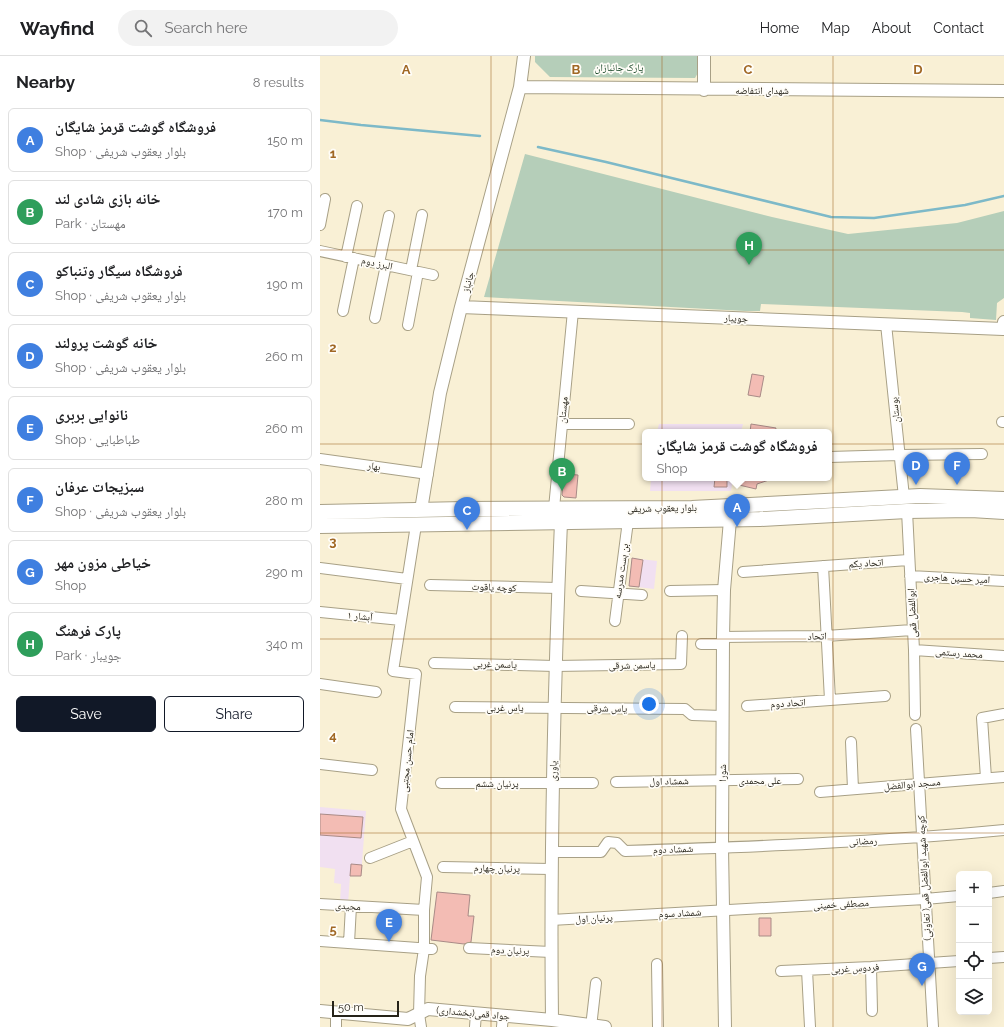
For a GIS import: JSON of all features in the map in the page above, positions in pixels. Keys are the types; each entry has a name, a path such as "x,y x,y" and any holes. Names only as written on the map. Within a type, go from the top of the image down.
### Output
{"main road":[{"name":"بلوار یعقوب شریفی","path":"320,526 760,519 905,504 920,496 1004,498"},
{"name":"بلوار یعقوب شریفی","path":"320,512 554,508 692,508 731,505 905,504 1004,512"},
{"path":"730,520 731,505"},
{"path":"554,508 561,522"},
{"path":"416,525 421,510"}],"street":[{"name":"جانباز","path":"421,510 440,393 461,307 520,87 524,56"},
{"path":"704,56 704,90"},
{"name":"شهدای انتفاضه","path":"520,87 1004,92"},
{"path":"320,225 325,199"},
{"path":"343,312 357,206"},
{"path":"408,325 422,215"},
{"path":"375,318 389,216"},
{"name":"البرز دوم","path":"321,254 350,257 433,275"},
{"name":"جویبار","path":"461,307 1003,329 1004,322"},
{"name":"مهستان","path":"554,508 573,311"},
{"name":"بوستان","path":"886,324 905,504"},
{"path":"562,424 629,424"},
{"path":"832,457 982,454"},
{"name":"بهار","path":"320,459 428,474"},
{"name":"ابوالفضل قمی","path":"905,504 914,650 915,715"},
{"name":"شورا","path":"725,1027 722,848 722,716 724,590 730,520"},
{"name":"بن بست مدرسه","path":"614,621 628,521"},
{"name":"یاوری","path":"552,1020 552,783 561,522"},
{"name":"امام حسن مجتبی","path":"416,525 393,671 416,674 401,809 427,877 424,910 428,949 420,976 419,1014 421,1027"},
{"name":"اتحاد یکم","path":"743,572 908,560"},
{"path":"823,566 830,700"},
{"path":"320,568 407,579"},
{"name":"امیر حسین هاجری","path":"910,576 1004,581"},
{"name":"کوچه یاقوت","path":"430,585 558,588"},
{"path":"670,591 724,590"},
{"path":"581,591 642,595"},
{"name":"آبشار ۱","path":"320,612 400,620"},
{"name":"اتحاد","path":"701,644 723,641 912,630"},
{"name":"یاسمن شرقی","path":"555,666 681,664 682,636"},
{"name":"محمد رستمی","path":"914,650 1004,656"},
{"name":"یاسمن غربی","path":"434,663 555,666"},
{"path":"320,684 376,692"},
{"name":"اتحاد دوم","path":"747,706 885,696"},
{"name":"یاس غربی","path":"456,707 554,707"},
{"name":"یاس شرقی","path":"554,707 685,709 692,715 722,716"},
{"path":"986,778 982,718 1004,714"},
{"name":"کوچه شهید ابوالفضل قمی( تعاونی)","path":"916,729 921,838 933,1027"},
{"path":"850,742 853,789"},
{"path":"320,764 372,770"},
{"name":"مسجد ابوالفضل","path":"820,792 1004,777"},
{"name":"علی محمدی","path":"722,780 798,779"},
{"name":"شمشاد اول","path":"616,782 722,780"},
{"name":"پرنیان ششم","path":"442,784 593,783"},
{"name":"رمضانی","path":"722,848 921,838 1004,830"},
{"path":"370,858 413,841"},
{"name":"شمشاد دوم","path":"551,852 601,852 608,842 617,843 625,851 722,848"},
{"name":"پرنیان چهارم","path":"443,867 551,869"},
{"path":"992,893 1004,891"},
{"name":"مصطفی خمینی","path":"723,911 956,896"},
{"name":"مجیدی","path":"320,904 424,910"},
{"path":"349,942 351,906"},
{"name":"شمشاد سوم","path":"637,916 723,911"},
{"name":"پرنیان اول","path":"551,920 637,916"},
{"path":"320,940 428,949"},
{"name":"پرنیان دوم","path":"469,948 551,952"},
{"path":"992,958 1004,957"},
{"name":"فردوس غربی","path":"780,971 956,961"},
{"path":"657,964 658,1027"},
{"path":"871,967 872,1011"},
{"path":"806,970 810,1027"},
{"path":"591,1026 596,983"},
{"name":"جواد قمی(بخشداری)","path":"320,1011 397,1023 428,1009 476,1013 502,1021 552,1020 605,1027"},
{"path":"336,1013 336,1027"},
{"path":"475,1027 476,1013"}],"shaded area":[{"path":"659,424 743,424 742,429 658,429"},
{"path":"651,481 733,481 731,491 650,491"},
{"path":"632,558 657,561 654,589 629,586"},
{"path":"320,807 366,811 361,876 350,876 348,904 340,903 341,884 334,883 335,869 320,867"}],"green space":[{"name":"پارک جانبازان","path":"535,56 699,56 699,71 695,78 550,77 535,62"},
{"path":"525,154 772,217 848,234 957,223 1004,211 1004,298 997,303 996,320 970,318 970,313 962,312 761,304 760,311 745,311 484,297"}],"building":[{"path":"752,374 764,376 760,397 748,395"},
{"path":"751,424 776,428 776,429 750,429"},
{"path":"564,474 578,475 576,498 564,497 562,495"},
{"path":"715,481 727,481 727,487 714,487"},
{"path":"740,481 766,481 757,484 756,489 739,485"},
{"path":"632,558 643,560 639,587 629,586"},
{"path":"320,814 363,817 361,838 320,835"},
{"path":"351,864 362,865 361,876 350,876"},
{"path":"437,892 470,895 468,916 474,916 471,942 464,944 431,940"},
{"path":"759,918 771,918 771,936 759,936"}],"waterway":[{"path":"320,120 480,136"},
{"path":"538,147 606,162 831,217 874,218 965,205 1004,196"}],"place":[{"name":"پارک فرهنگ","path":"749,265"},
{"name":"خانه گوشت پرولند","path":"916,485"},
{"name":"سبزیجات عرفان","path":"957,485"},
{"name":"خانه بازی شادی لند","path":"562,491"},
{"name":"فروشگاه گوشت قرمز شایگان","path":"737,527"},
{"name":"فروشگاه سیگار وتنباکو","path":"467,530"},
{"name":"نانوایی بربری","path":"389,942"},
{"name":"خیاطی مزون مهر","path":"922,986"}]}
